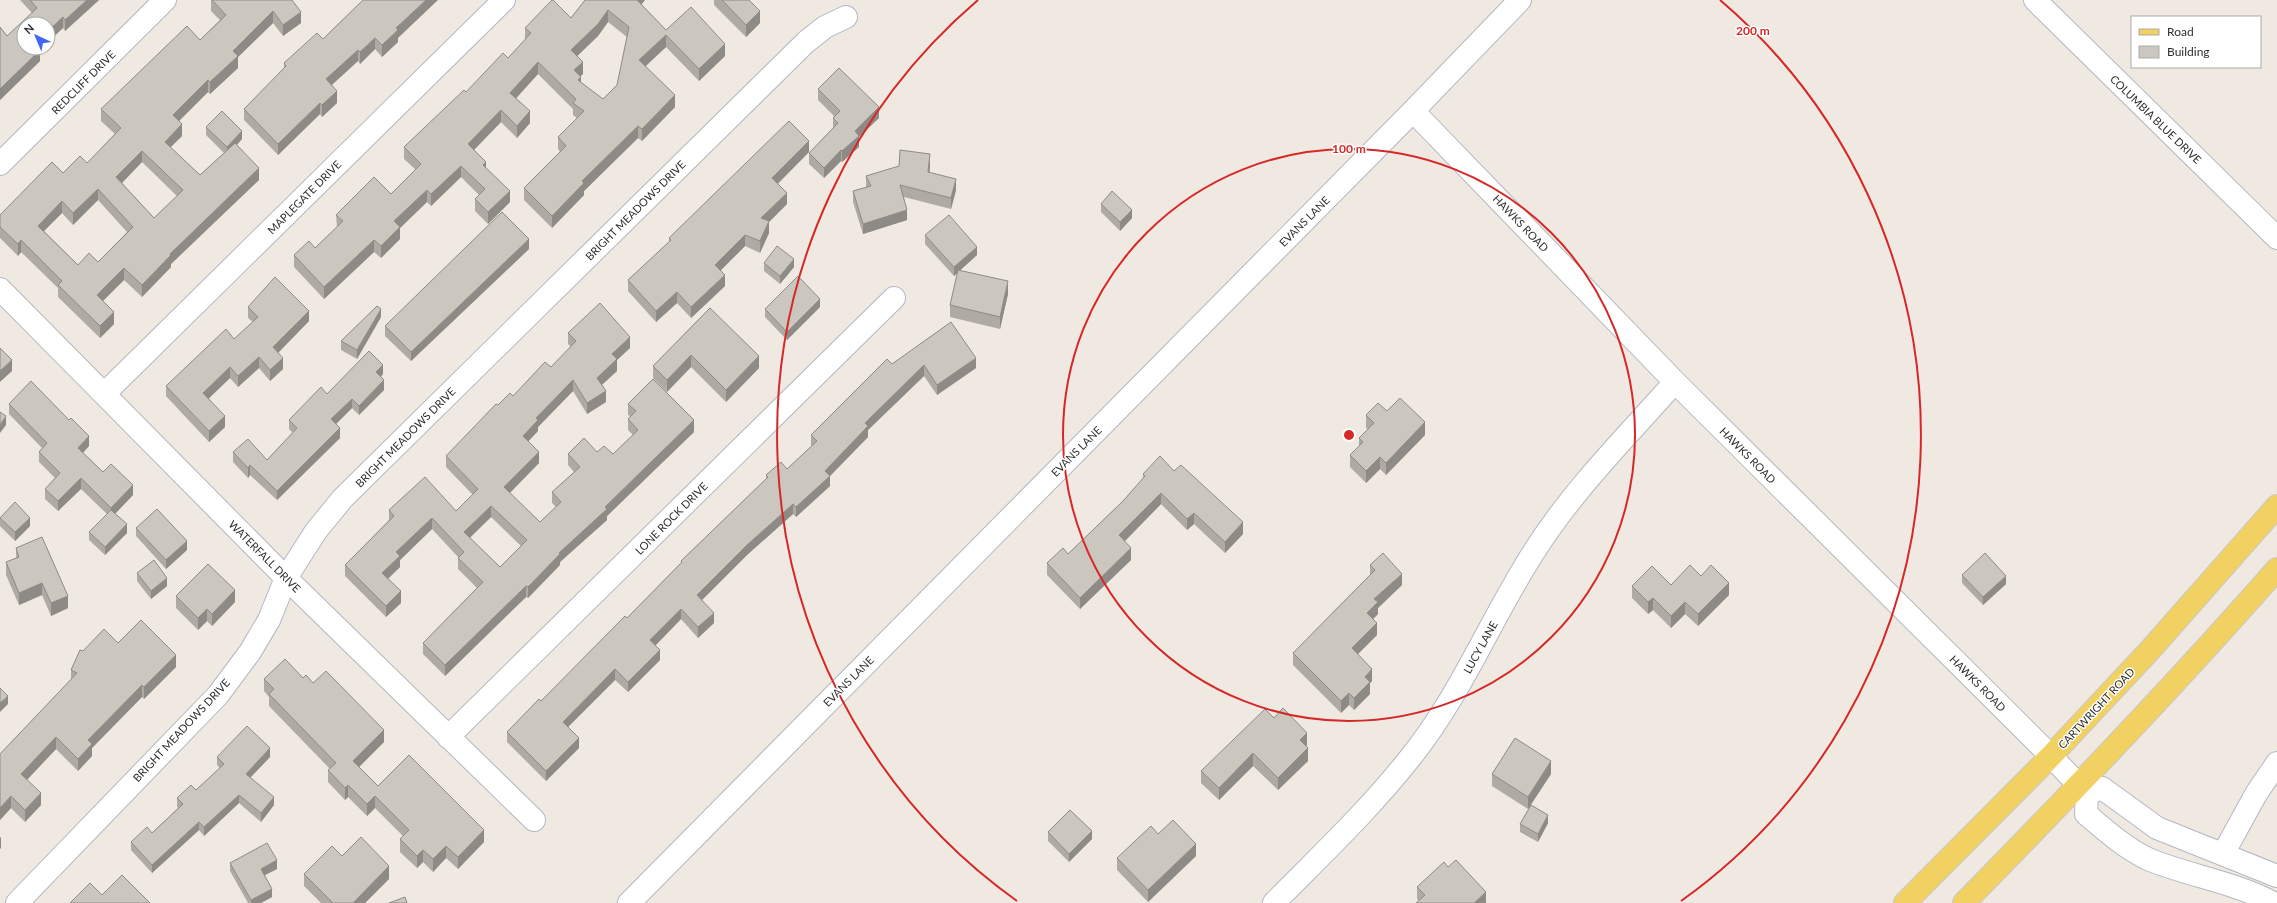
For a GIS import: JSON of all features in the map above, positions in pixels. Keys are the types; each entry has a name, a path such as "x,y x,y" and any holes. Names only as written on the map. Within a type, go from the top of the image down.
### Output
{"main road":[{"name":"CARTWRIGHT ROAD","path":"1905,903 2051,756 2151,649 2277,506"},
{"path":"1964,903 2083,790 2277,569"}],"street":[{"name":"REDCLIFF DRIVE","path":"0,164 165,0"},
{"name":"MAPLEGATE DRIVE","path":"105,393 504,0"},
{"name":"EVANS LANE","path":"630,902 1413,111 1520,0"},
{"name":"COLUMBIA BLUE DRIVE","path":"2035,0 2277,238"},
{"name":"BRIGHT MEADOWS DRIVE","path":"17,903 218,694 250,652 269,620 286,578 316,531 343,498 806,42 824,27 846,17"},
{"name":"HAWKS ROAD","path":"1413,111 1674,382 2051,756 2083,790"},
{"name":"WATERFALL DRIVE","path":"0,289 105,393 286,578 448,738 534,820"},
{"name":"LONE ROCK DRIVE","path":"448,738 894,298"},
{"name":"LUCY LANE","path":"1274,903 1373,801 1411,757 1454,694 1534,551 1569,500 1674,382"},
{"path":"2223,854 2256,794 2277,763"},
{"path":"2273,903 2237,888 2149,859 2127,848 2086,814 2083,790 2102,788 2157,828 2277,876"}],"building":[{"path":"30,0 87,0 65,20 63,17 56,24 56,16 28,16 37,8"},
{"path":"212,0 292,0 301,12 283,25 273,11 233,51 238,56 210,82 208,80 173,115 182,124 165,142 200,175 235,143 259,168 170,254 171,255 142,285 124,268 97,295 114,312 100,326 58,285 62,281 21,240 18,244 0,227 0,215 52,162 63,173 80,156 87,163 121,128 101,109 187,26 200,40 226,15","holes":["142,151 183,190 154,218 116,177","98,189 133,227 98,262 89,253 78,265 38,226 62,201 73,213"]},
{"path":"363,0 426,0 396,28 398,30 382,45 375,38 360,52 358,50 326,79 337,91 322,105 320,103 278,144 244,109 286,66 284,63 317,33 323,39"},
{"path":"552,0 571,18 585,0 637,0 666,30 691,7 725,44 699,69 666,35 639,60 675,95 642,129 638,126 582,181 584,183 552,216 524,188 566,146 558,137 584,111 573,103 576,99 538,62 510,93 530,111 517,126 501,110 468,144 486,162 483,165 510,191 488,212 475,199 485,189 461,166 431,194 427,190 394,221 400,227 381,246 374,240 324,287 294,255 309,241 315,248 343,221 336,215 374,177 391,194 421,164 404,147 464,90 466,92 503,53 508,58 531,33 525,28","holes":["608,10 629,27 617,85 603,99 578,80 581,77 574,70 583,62 571,50 598,24"]},
{"path":"722,0 749,0 760,11 746,25"},
{"path":"0,27 7,36 16,28 16,56 34,56 0,89"},
{"path":"839,68 879,107 855,131 859,136 842,151 841,150 824,168 809,153 838,123 833,118 840,111 818,89"},
{"path":"222,111 242,131 227,147 206,127"},
{"path":"789,121 809,141 772,178 787,193 761,218 769,221 760,241 745,235 715,265 725,275 691,307 677,292 656,311 628,280 671,240 669,238"},
{"path":"900,150 930,154 928,172 956,179 951,198 900,185 907,210 863,224 853,191 871,186 866,176 899,166"},
{"path":"1112,191 1132,210 1120,222 1101,204"},
{"path":"502,212 529,239 411,352 385,326"},
{"path":"949,215 977,247 954,267 925,235"},
{"path":"777,246 794,259 780,276 764,263"},
{"path":"958,270 1008,281 1000,317 950,305"},
{"path":"798,276 820,299 787,332 765,309"},
{"path":"275,277 309,311 273,347 283,358 270,370 259,357 238,376 230,367 203,393 225,416 209,431 166,386 226,329 234,339 258,317 248,307"},
{"path":"600,303 630,337 612,354 617,359 597,378 606,391 587,403 573,380 536,418 538,420 523,436 539,452 504,487 540,522 561,502 552,492 580,467 568,454 584,438 597,452 604,446 613,454 638,430 628,419 636,411 628,404 653,379 694,420 605,507 607,509 559,553 560,554 528,587 526,586 445,665 423,643 483,582 458,558 464,552 432,518 396,552 400,556 382,573 401,591 386,606 345,565 394,516 389,510 425,477 456,511 478,489 446,456 496,404 498,405 510,393 513,396 545,362 551,367 576,341 568,333","holes":["491,506 527,540 500,567 464,532"]},
{"path":"377,306 381,309 357,350 341,341"},
{"path":"710,308 759,356 726,390 691,355 667,380 653,366"},
{"path":"951,322 976,358 937,385 924,365 865,423 868,426 825,471 830,476 796,507 793,504 747,545 697,595 714,613 698,627 681,609 650,640 660,650 628,682 615,669 563,722 579,738 546,771 507,732 539,699 541,701 625,616 627,618 682,562 681,561 768,477 766,475 781,462 787,469 817,441 811,435 887,359 892,364"},
{"path":"0,348 12,360 0,371"},
{"path":"369,351 383,365 376,372 384,380 359,406 352,399 331,419 340,428 277,491 250,465 248,468 233,452 248,439 267,460 297,428 289,420 321,387 327,394"},
{"path":"31,381 69,420 71,418 89,436 78,448 103,472 111,464 133,485 111,508 81,478 58,501 45,489 60,473 39,452 47,443 9,404"},
{"path":"1400,398 1425,422 1386,463 1380,457 1366,471 1350,455 1363,442 1359,438 1374,423 1366,415 1378,403 1387,411"},
{"path":"0,412 6,416 0,425"},
{"path":"1160,456 1174,471 1181,465 1243,522 1225,542 1194,513 1187,519 1161,493 1119,535 1131,548 1080,598 1047,563 1063,548 1068,554 1123,501 1145,476 1143,474"},
{"path":"15,502 30,518 15,532 0,518"},
{"path":"157,509 187,541 166,560 136,528"},
{"path":"111,510 127,524 105,547 89,532"},
{"path":"42,537 68,596 51,603 42,583 19,593 6,562 19,557 16,548"},
{"path":"1383,553 1402,574 1374,599 1378,602 1367,613 1377,623 1352,648 1372,669 1365,677 1370,682 1354,698 1349,693 1341,701 1293,653 1375,570 1370,565"},
{"path":"1985,553 2006,576 1983,597 1962,575"},
{"path":"154,560 167,578 151,591 137,573"},
{"path":"208,564 235,590 212,614 207,609 198,618 176,596"},
{"path":"1690,565 1701,576 1711,565 1729,583 1698,614 1685,602 1671,616 1653,598 1648,602 1632,586 1652,566 1671,585"},
{"path":"141,620 176,655 144,687 142,685 88,740 92,744 78,759 56,737 21,774 41,793 25,810 11,796 0,808 0,754 77,673 71,670 80,650 83,651 104,629 118,643"},
{"path":"285,659 303,678 306,675 313,683 326,671 384,730 353,761 378,786 409,755 484,830 458,857 446,846 433,859 423,850 417,856 400,839 409,830 375,796 367,804 348,785 345,788 328,770 336,763 269,694 274,689 264,679"},
{"path":"0,688 8,696 0,703"},
{"path":"1283,708 1307,733 1300,740 1308,748 1278,778 1253,753 1219,788 1201,771 1265,709 1274,718"},
{"path":"247,726 270,748 246,774 274,797 261,813 239,795 204,827 199,822 152,865 131,842 147,827 152,833 183,804 177,798 191,785 196,790 224,764 217,757"},
{"path":"1515,738 1551,761 1528,797 1492,774"},
{"path":"1531,805 1548,815 1538,834 1520,824"},
{"path":"1070,810 1092,831 1069,854 1048,832"},
{"path":"1173,820 1196,844 1148,890 1117,858 1151,826 1158,834"},
{"path":"361,837 389,866 353,903 333,903 304,874 332,846 342,856"},
{"path":"267,843 277,860 261,869 272,889 251,900 230,863"},
{"path":"1456,860 1486,892 1474,903 1416,903 1425,895 1417,887 1444,862 1448,867"},
{"path":"122,875 150,903 70,903 90,883 102,895"},
{"path":"405,897 407,903 389,903"}]}
